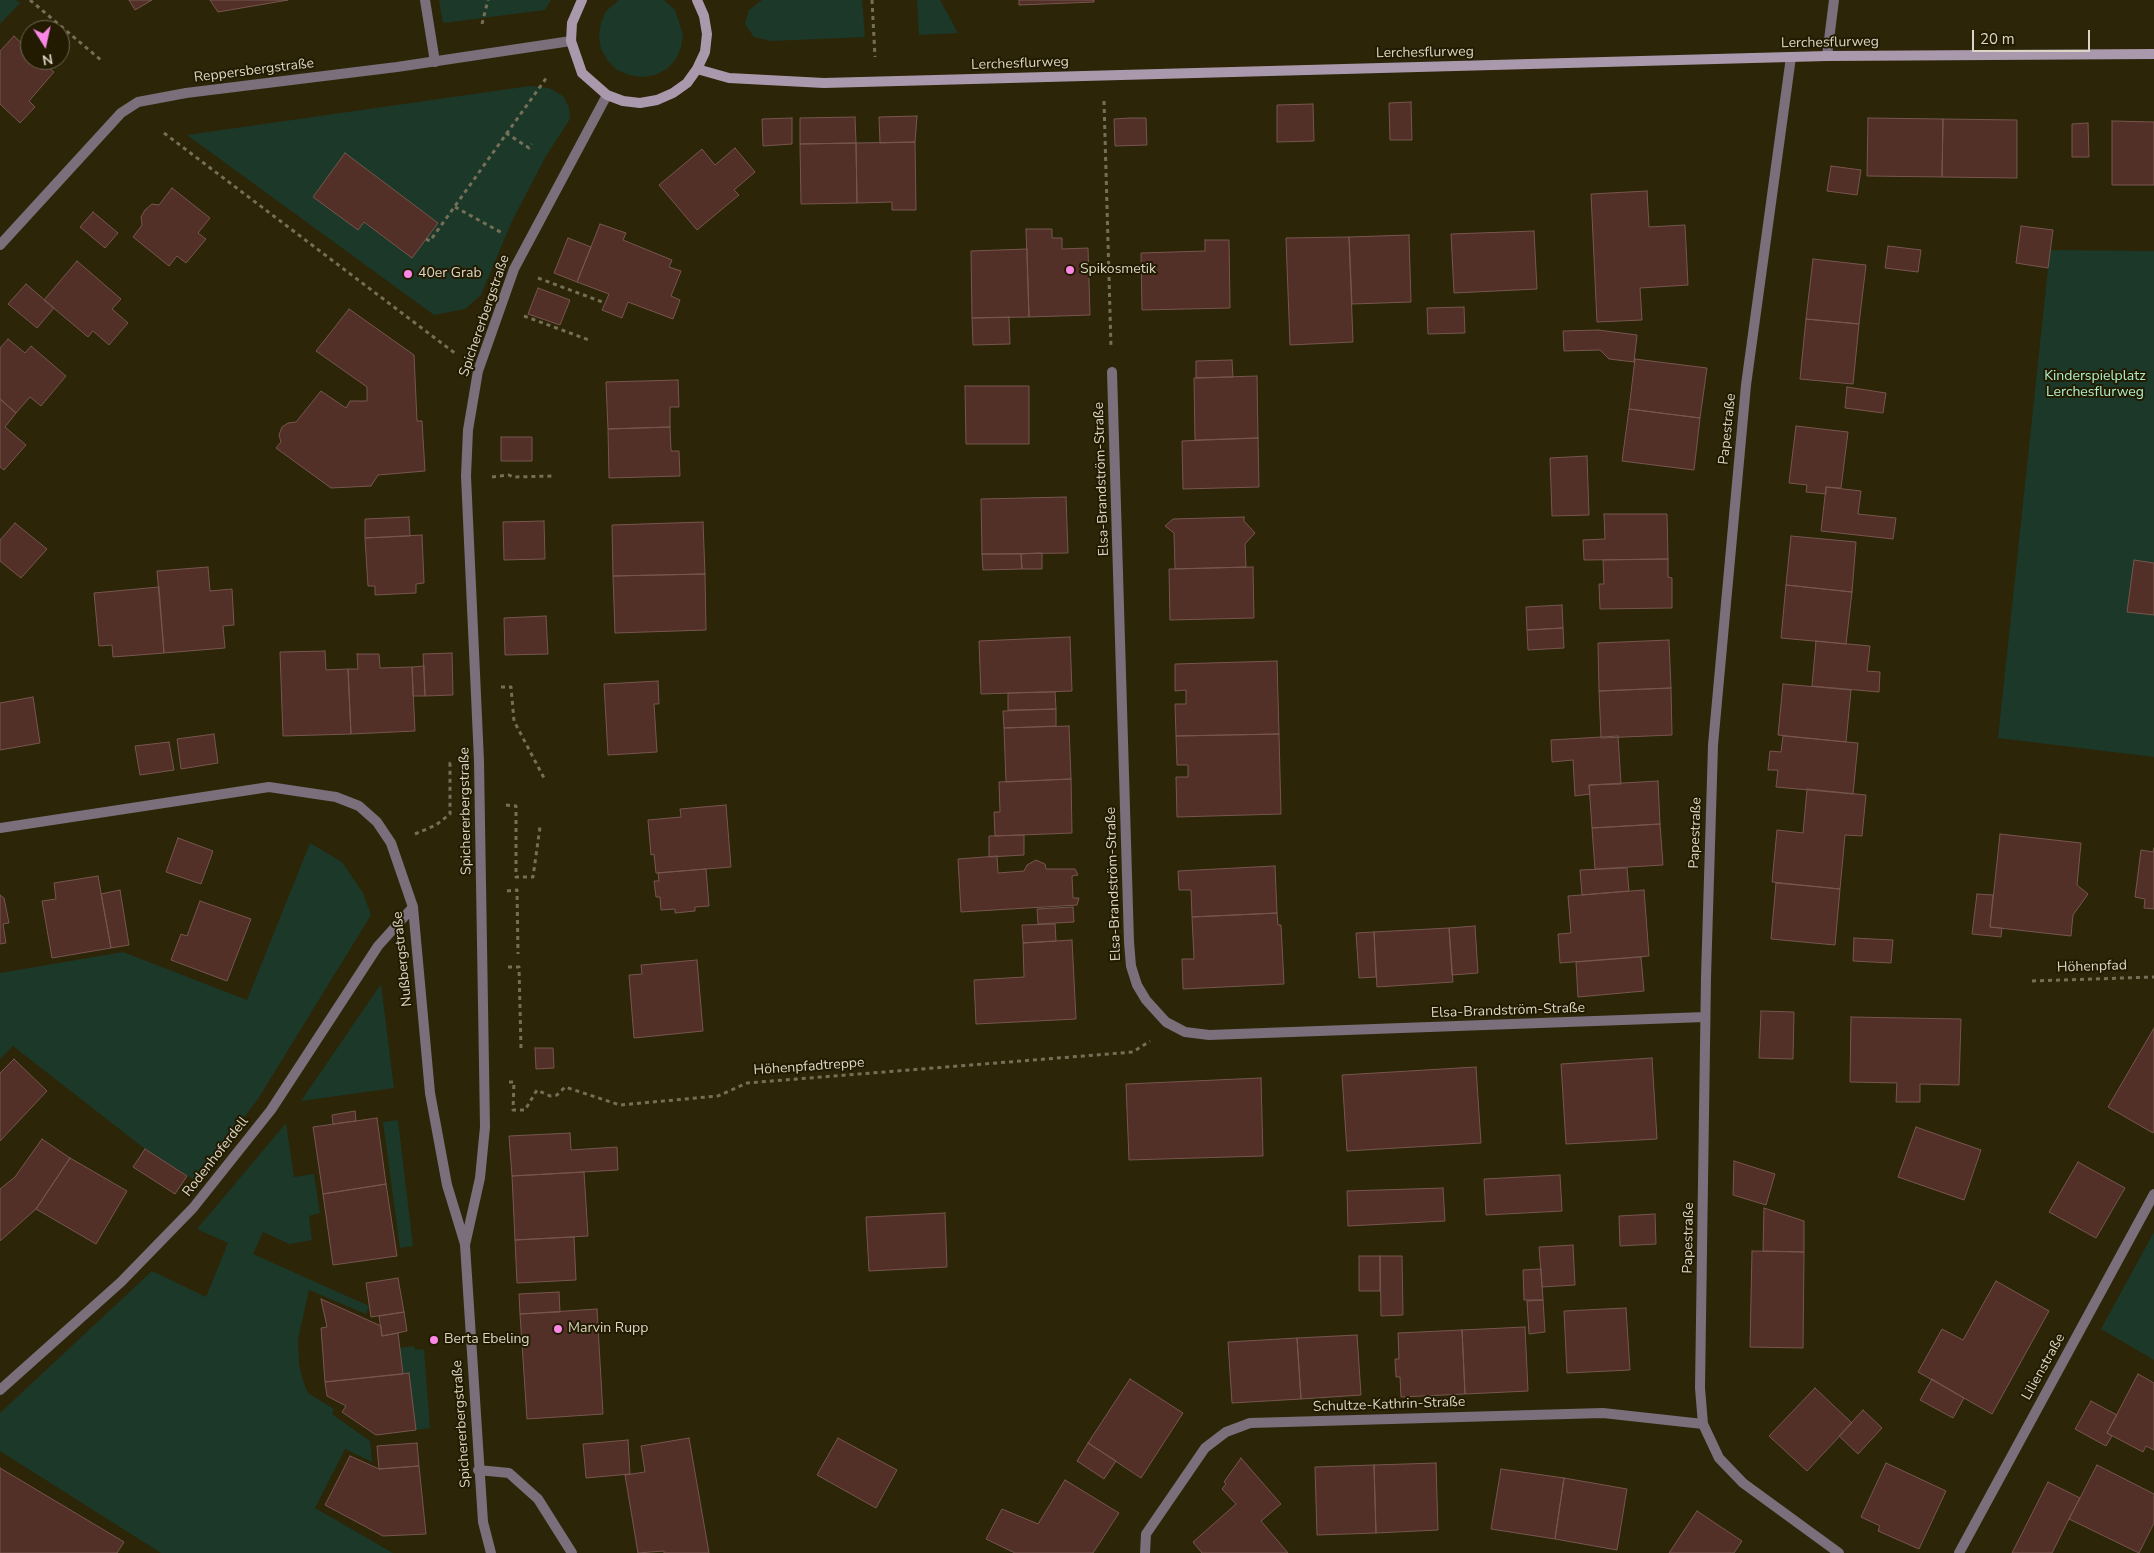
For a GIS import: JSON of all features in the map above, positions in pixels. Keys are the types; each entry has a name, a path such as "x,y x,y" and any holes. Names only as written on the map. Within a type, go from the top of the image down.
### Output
{"street":[{"path":"425,0 435,62"},
{"path":"582,0 572,23 571,41 582,72 607,95 623,101 640,102 657,100 673,93 687,83 697,69 705,52 707,34 704,16 697,0"},
{"path":"1827,56 1834,0"},
{"name":"Reppersbergstraße","path":"0,245 121,113 138,102 186,93 435,62 571,41"},
{"name":"Lerchesflurweg","path":"697,69 729,78 824,83 1827,56 2154,54"},
{"name":"Papestraße","path":"1790,57 1746,385 1733,507 1713,745 1705,1017 1700,1388 1703,1424 1719,1458 1743,1483 1839,1553"},
{"name":"Spichererbergstraße","path":"491,1553 482,1522 465,1244 480,1178 485,1127 479,762 466,476 468,430 478,371 514,269 607,95"},
{"name":"Elsa-Brandström-Straße","path":"1112,372 1129,942 1131,966 1137,984 1146,1000 1166,1022 1184,1032 1209,1035 1705,1017"},
{"name":"Nußbergstraße","path":"0,828 269,787 336,797 360,806 377,822 391,843 413,907 430,1093 447,1185 465,1244"},
{"name":"Rodenhoferdell","path":"0,1390 121,1282 193,1208 271,1110 378,946 413,907"},
{"name":"Lilienstraße","path":"1959,1553 2154,1194"},
{"name":"Schultze-Kathrin-Straße","path":"1144,1553 1146,1534 1205,1448 1226,1432 1250,1423 1603,1413 1703,1424"},
{"path":"478,1470 510,1473 538,1499 572,1553"}],"path":[{"path":"30,0 102,61"},
{"path":"482,24 488,0"},
{"path":"872,0 874,37"},
{"path":"426,239 430,241 547,77"},
{"path":"1104,113 1112,372"},
{"path":"164,133 454,352"},
{"path":"506,134 530,148 532,144"},
{"path":"454,207 505,235"},
{"path":"546,281 605,303"},
{"path":"527,317 589,340"},
{"path":"496,477 509,475 513,477 554,476"},
{"path":"504,687 511,686 514,721 545,780"},
{"path":"414,834 436,825 450,814 450,798"},
{"path":"504,805 516,806 516,877 533,877 540,827"},
{"path":"511,891 517,890 518,954"},
{"path":"511,967 519,967 521,1048"},
{"name":"Höhenpfad","path":"2032,981 2154,977"},
{"name":"Höhenpfadtreppe","path":"507,1082 514,1082 514,1110 525,1110 537,1090 550,1096 557,1096 565,1087 620,1106 718,1096 747,1083 1134,1052"}],"green space":[{"path":"0,0 16,0 20,3 0,24"},
{"path":"439,0 551,0 545,10 443,23"},
{"path":"619,0 664,0 675,10 683,34 681,47 676,59 667,69 655,75 642,77 629,75 617,70 608,61 601,49 599,36 601,23 606,11"},
{"path":"762,0 862,0 865,37 771,41 754,37 745,24 749,10"},
{"path":"917,0 940,0 958,33 919,35"},
{"path":"530,86 549,88 563,96 569,107 570,119 546,156 512,221 481,295 465,309 434,315 187,135","holes":["345,153 438,223 412,258 364,222 358,230 313,197"]},
{"name":"Kinderspielplatz Lerchesflurweg","path":"2050,250 2154,251 2154,757 1998,738"},
{"path":"310,843 342,862 363,893 371,915 258,1099 196,1181 145,1149 13,1046 0,1059 0,973 123,952 247,1000"},
{"path":"381,984 394,1088 301,1101"},
{"path":"398,1120 413,1246 400,1248 383,1122"},
{"path":"286,1123 294,1177 314,1174 320,1213 309,1216 312,1240 289,1244 263,1232 253,1254 369,1306 366,1314 309,1290 298,1339 299,1364 303,1381 308,1393 334,1409 332,1414 370,1441 372,1462 345,1449 315,1508 393,1553 161,1553 0,1451 0,1413 152,1271 206,1297 228,1243 197,1229"},
{"path":"2154,1232 2154,1360 2101,1329"},
{"path":"414,1346 415,1350 424,1349 430,1428 416,1430 409,1374 403,1374 400,1348"}],"building":[{"path":"129,0 152,0 135,10"},
{"path":"210,0 288,0 218,12"},
{"path":"1019,0 1094,0 1094,2 1019,5"},
{"path":"14,36 20,42 20,70 52,70 54,72 29,101 35,107 20,123 0,104 0,51"},
{"path":"1411,102 1412,140 1390,140 1389,103"},
{"path":"1313,104 1314,141 1277,142 1277,105"},
{"path":"917,116 915,142 880,143 879,117"},
{"path":"855,117 856,143 800,144 800,118"},
{"path":"792,118 792,144 763,146 762,119"},
{"path":"1146,118 1147,145 1115,146 1114,119"},
{"path":"1868,118 1943,119 1942,177 1867,176"},
{"path":"1943,119 2017,120 2017,178 1942,177"},
{"path":"2112,121 2154,122 2154,185 2112,185"},
{"path":"2088,123 2089,157 2072,157 2072,124"},
{"path":"915,142 916,210 892,210 892,202 857,203 856,143"},
{"path":"856,143 857,203 801,204 800,144"},
{"path":"735,148 755,172 734,190 739,195 697,230 659,185 702,149 715,165"},
{"path":"345,153 438,223 412,258 364,222 358,230 313,197"},
{"path":"1831,166 1861,170 1857,195 1827,191"},
{"path":"172,188 210,218 198,233 206,239 186,263 177,256 169,266 133,237 142,225 141,217 145,210 152,204 159,205"},
{"path":"1647,191 1649,227 1685,225 1688,285 1640,288 1642,320 1597,322 1591,194"},
{"path":"93,212 118,233 105,248 80,227"},
{"path":"600,224 626,233 623,240 672,260 669,267 681,271 671,296 680,300 673,319 628,302 622,318 602,310 609,294 577,282"},
{"path":"2021,226 2053,230 2048,268 2016,263"},
{"path":"1026,229 1052,229 1052,238 1062,238 1062,249 1088,248 1090,315 1029,317"},
{"path":"1534,231 1537,289 1454,293 1451,234"},
{"path":"1409,235 1411,302 1352,304 1349,237"},
{"path":"1349,237 1353,342 1290,345 1286,238"},
{"path":"568,238 591,247 577,282 554,273"},
{"path":"1205,240 1229,240 1230,308 1142,310 1141,253 1205,251"},
{"path":"1888,246 1921,250 1918,272 1885,268"},
{"path":"1027,249 1029,317 972,318 971,251"},
{"path":"1813,259 1866,265 1859,324 1806,319"},
{"path":"77,261 121,299 112,309 128,323 109,345 93,331 88,337 44,300"},
{"path":"26,284 54,308 37,328 8,304"},
{"path":"538,288 570,300 560,325 528,314"},
{"path":"1464,307 1465,333 1428,334 1427,308"},
{"path":"349,309 414,355 417,421 422,421 425,471 378,475 371,486 331,488 276,448 281,442 279,435 282,427 288,423 296,422 321,391 346,408 350,401 367,401 367,387 316,351"},
{"path":"1009,317 1010,344 973,345 972,318"},
{"path":"1806,319 1859,324 1853,384 1800,379"},
{"path":"1598,330 1637,335 1634,362 1609,359 1600,350 1564,351 1563,331"},
{"path":"8,339 25,353 31,346 66,376 41,406 30,397 16,413 0,399 0,348"},
{"path":"1635,359 1707,368 1700,418 1629,409"},
{"path":"1232,360 1233,377 1196,378 1196,361"},
{"path":"1257,376 1258,438 1195,440 1194,378"},
{"path":"678,380 679,407 670,407 670,427 608,429 606,382"},
{"path":"965,386 1029,386 1029,444 966,444"},
{"path":"1847,387 1886,393 1883,413 1845,408"},
{"path":"0,399 16,413 5,427 26,445 4,470 0,467"},
{"path":"1629,409 1700,418 1694,470 1622,461"},
{"path":"1796,426 1848,432 1841,488 1826,487 1826,494 1806,492 1807,485 1789,483"},
{"path":"670,427 671,451 679,451 680,476 609,478 608,429"},
{"path":"501,437 532,437 532,461 501,461"},
{"path":"1258,438 1259,487 1183,489 1182,441"},
{"path":"1587,456 1589,515 1552,516 1550,458"},
{"path":"1826,487 1861,491 1858,514 1896,518 1893,539 1821,531"},
{"path":"1066,497 1068,553 982,554 981,499"},
{"path":"1604,514 1667,514 1668,559 1584,560 1583,540 1605,539"},
{"path":"409,517 410,536 365,538 365,519"},
{"path":"1244,517 1244,521 1255,533 1245,544 1246,567 1175,569 1174,533 1165,526 1173,519"},
{"path":"544,521 545,559 504,560 503,522"},
{"path":"703,522 705,574 613,576 612,525"},
{"path":"15,523 47,549 21,578 0,561 0,540"},
{"path":"422,535 424,583 416,584 416,593 375,595 375,586 368,586 365,538"},
{"path":"1791,536 1856,542 1852,592 1786,585"},
{"path":"1042,553 1042,569 1022,569 1021,554"},
{"path":"982,554 1021,554 1022,569 983,570"},
{"path":"1668,559 1668,577 1672,578 1672,608 1600,609 1599,584 1604,584 1603,560"},
{"path":"2134,560 2154,563 2154,615 2127,612"},
{"path":"208,567 210,591 232,589 234,625 223,626 225,648 164,653 157,571"},
{"path":"1253,567 1254,618 1170,620 1169,569"},
{"path":"705,574 706,630 615,633 613,576"},
{"path":"1786,585 1852,592 1846,644 1781,638"},
{"path":"159,587 164,653 113,657 112,645 99,646 94,593"},
{"path":"1562,605 1563,628 1527,630 1526,607"},
{"path":"546,616 548,654 505,655 504,618"},
{"path":"1563,628 1564,648 1528,650 1527,630"},
{"path":"1070,637 1072,691 981,694 979,641"},
{"path":"1669,640 1671,688 1599,691 1598,643"},
{"path":"1816,641 1870,646 1867,671 1880,672 1879,692 1812,686"},
{"path":"325,651 326,670 348,669 351,734 283,736 280,652"},
{"path":"452,653 453,695 425,696 423,654"},
{"path":"357,654 379,654 380,668 412,667 415,731 351,734 348,669 358,669"},
{"path":"1277,661 1279,734 1176,736 1175,704 1186,704 1186,690 1175,691 1175,664"},
{"path":"424,666 425,696 413,696 412,667"},
{"path":"658,681 659,704 654,704 657,752 608,755 604,684"},
{"path":"1783,684 1851,690 1846,742 1778,735"},
{"path":"1671,688 1672,735 1601,738 1599,691"},
{"path":"1055,692 1056,709 1008,710 1008,693"},
{"path":"33,697 40,743 0,750 0,703"},
{"path":"1056,709 1056,726 1004,728 1003,711"},
{"path":"1069,726 1071,779 1006,782 1004,728"},
{"path":"214,734 218,763 181,769 177,739"},
{"path":"1279,734 1281,814 1177,817 1176,777 1188,777 1188,765 1177,765 1176,736"},
{"path":"1618,736 1621,784 1589,785 1590,794 1575,796 1573,760 1552,762 1551,740"},
{"path":"1783,736 1858,743 1853,794 1776,787 1778,770 1768,770 1770,751 1781,752"},
{"path":"169,742 174,770 140,775 135,746"},
{"path":"1071,779 1072,833 995,836 994,812 1000,812 999,782"},
{"path":"1658,781 1660,824 1592,828 1589,785"},
{"path":"1807,789 1866,795 1862,836 1845,835 1840,889 1772,882 1777,830 1803,833"},
{"path":"726,805 731,867 656,873 654,854 651,855 648,820 681,817 680,809"},
{"path":"1660,824 1663,865 1595,869 1592,828"},
{"path":"2000,834 2081,843 2077,885 2088,894 2073,915 2071,936 1990,927"},
{"path":"1024,835 1024,855 989,857 989,836"},
{"path":"178,838 213,851 201,884 166,872"},
{"path":"2154,848 2154,909 2144,908 2145,899 2135,897 2141,850 2153,852"},
{"path":"997,856 998,873 1024,871 1027,865 1036,860 1045,864 1046,869 1075,869 1078,875 1072,876 1073,898 1079,898 1077,905 961,912 958,859"},
{"path":"1275,866 1277,913 1192,917 1191,890 1179,890 1178,871"},
{"path":"1627,868 1629,891 1582,895 1580,870"},
{"path":"706,869 709,906 695,907 695,911 675,913 675,909 661,910 660,897 656,897 654,881 659,881 658,873"},
{"path":"98,876 111,948 52,958 42,901 56,899 54,883"},
{"path":"1776,883 1840,889 1835,945 1771,939"},
{"path":"120,890 129,945 111,948 101,894"},
{"path":"1644,890 1649,956 1560,963 1558,934 1571,933 1568,896"},
{"path":"1977,894 1993,895 1990,927 2002,928 2001,937 1972,934"},
{"path":"0,895 4,898 9,923 3,924 6,943 0,944"},
{"path":"200,901 251,919 227,981 171,960 181,934 187,936"},
{"path":"1073,907 1074,922 1038,924 1037,909"},
{"path":"1277,913 1278,925 1281,925 1284,984 1183,989 1182,959 1194,959 1192,917"},
{"path":"1055,924 1056,941 1023,943 1022,925"},
{"path":"1475,926 1478,973 1452,975 1449,928"},
{"path":"1449,928 1453,982 1377,987 1374,932"},
{"path":"1374,932 1376,977 1359,978 1356,933"},
{"path":"1854,938 1893,940 1891,963 1853,961"},
{"path":"1072,940 1076,1019 976,1024 974,980 1024,977 1023,943"},
{"path":"1641,957 1644,991 1578,997 1576,962"},
{"path":"697,960 703,1031 634,1038 629,975 642,974 641,965"},
{"path":"1761,1011 1794,1012 1793,1059 1759,1058"},
{"path":"1851,1017 1961,1019 1959,1085 1920,1084 1920,1102 1896,1102 1897,1083 1850,1082"},
{"path":"2154,1028 2154,1131 2153,1133 2108,1107"},
{"path":"535,1048 553,1048 554,1068 536,1069"},
{"path":"1652,1058 1657,1139 1566,1144 1561,1064"},
{"path":"14,1059 47,1091 0,1141 0,1073"},
{"path":"1476,1067 1481,1143 1347,1151 1342,1075"},
{"path":"1261,1078 1263,1156 1129,1160 1126,1084"},
{"path":"355,1111 356,1121 333,1124 332,1115"},
{"path":"377,1118 386,1184 323,1194 313,1127"},
{"path":"1916,1127 1981,1150 1964,1200 1898,1177"},
{"path":"570,1133 571,1150 617,1147 618,1170 512,1176 509,1136"},
{"path":"42,1139 70,1158 36,1209 0,1241 0,1189 15,1177"},
{"path":"145,1149 187,1176 175,1194 133,1167"},
{"path":"70,1158 127,1191 96,1244 36,1209"},
{"path":"1734,1161 1775,1174 1766,1205 1733,1195"},
{"path":"2078,1162 2125,1188 2096,1238 2049,1212"},
{"path":"584,1172 588,1236 515,1240 512,1176"},
{"path":"1560,1175 1562,1211 1486,1215 1484,1179"},
{"path":"386,1184 397,1256 333,1265 323,1194"},
{"path":"1443,1188 1445,1221 1348,1226 1347,1191"},
{"path":"1764,1208 1804,1221 1804,1252 1763,1251"},
{"path":"945,1213 947,1267 869,1271 866,1217"},
{"path":"1655,1214 1656,1244 1620,1246 1619,1216"},
{"path":"574,1237 576,1280 517,1283 515,1240"},
{"path":"1573,1245 1575,1285 1542,1287 1539,1247"},
{"path":"1752,1251 1804,1252 1803,1348 1750,1347"},
{"path":"1359,1256 1380,1256 1380,1291 1359,1291"},
{"path":"1380,1256 1402,1256 1403,1315 1381,1316"},
{"path":"1541,1269 1543,1300 1524,1300 1523,1270"},
{"path":"398,1278 404,1312 371,1317 366,1283"},
{"path":"1996,1281 2049,1311 1992,1414 1918,1372 1942,1329 1963,1340"},
{"path":"559,1292 560,1312 520,1314 519,1294"},
{"path":"321,1299 381,1326 382,1336 398,1333 403,1374 325,1382 321,1328 327,1327"},
{"path":"1543,1300 1545,1332 1529,1334 1527,1301"},
{"path":"1626,1308 1630,1370 1567,1373 1564,1311"},
{"path":"597,1309 603,1414 527,1419 520,1314"},
{"path":"404,1312 407,1331 382,1336 379,1316"},
{"path":"1525,1327 1528,1391 1465,1394 1462,1330"},
{"path":"1462,1330 1465,1394 1401,1397 1400,1377 1396,1377 1395,1359 1399,1359 1398,1333"},
{"path":"1357,1335 1361,1395 1301,1399 1297,1338"},
{"path":"1297,1338 1301,1399 1232,1403 1228,1342"},
{"path":"409,1373 416,1430 376,1435 342,1412 346,1406 327,1396 325,1382"},
{"path":"2138,1374 2154,1383 2154,1450 2146,1446 2143,1452 2107,1433"},
{"path":"1130,1379 1183,1413 1141,1478 1088,1443"},
{"path":"1932,1379 1964,1398 1953,1418 1920,1400"},
{"path":"1815,1388 1852,1423 1807,1471 1769,1436"},
{"path":"2091,1401 2117,1415 2107,1433 2112,1436 2106,1446 2075,1429"},
{"path":"1863,1410 1882,1428 1858,1454 1839,1436"},
{"path":"689,1438 709,1553 664,1553 664,1551 638,1553 625,1475 645,1472 641,1446"},
{"path":"838,1438 897,1470 876,1508 817,1475"},
{"path":"628,1440 630,1474 586,1478 583,1444"},
{"path":"417,1443 419,1466 379,1469 377,1446"},
{"path":"1088,1443 1116,1461 1104,1479 1077,1461"},
{"path":"350,1456 379,1469 419,1466 426,1534 383,1536 325,1505"},
{"path":"1241,1458 1281,1504 1261,1521 1288,1553 1202,1553 1193,1542 1236,1504 1222,1489 1226,1484 1224,1482"},
{"path":"1436,1463 1438,1530 1376,1533 1374,1465"},
{"path":"1886,1463 1946,1491 1919,1549 1878,1531 1880,1526 1861,1517"},
{"path":"1374,1465 1376,1533 1317,1535 1315,1467"},
{"path":"2097,1465 2154,1494 2154,1523 2139,1553 2069,1519"},
{"path":"0,1468 124,1542 117,1553 0,1553"},
{"path":"1501,1469 1564,1478 1555,1539 1491,1529"},
{"path":"1564,1478 1627,1489 1617,1550 1555,1539"},
{"path":"1065,1480 1119,1513 1093,1553 1015,1553 986,1539 1002,1509 1038,1524"},
{"path":"2048,1482 2080,1498 2052,1553 2012,1553"},
{"path":"1697,1511 1742,1541 1734,1553 1669,1553"}],"place":[{"name":"Spikosmetik","path":"1070,270"},
{"name":"40er Grab","path":"408,274"},
{"name":"Marvin Rupp","path":"558,1329"},
{"name":"Berta Ebeling","path":"434,1340"}]}
